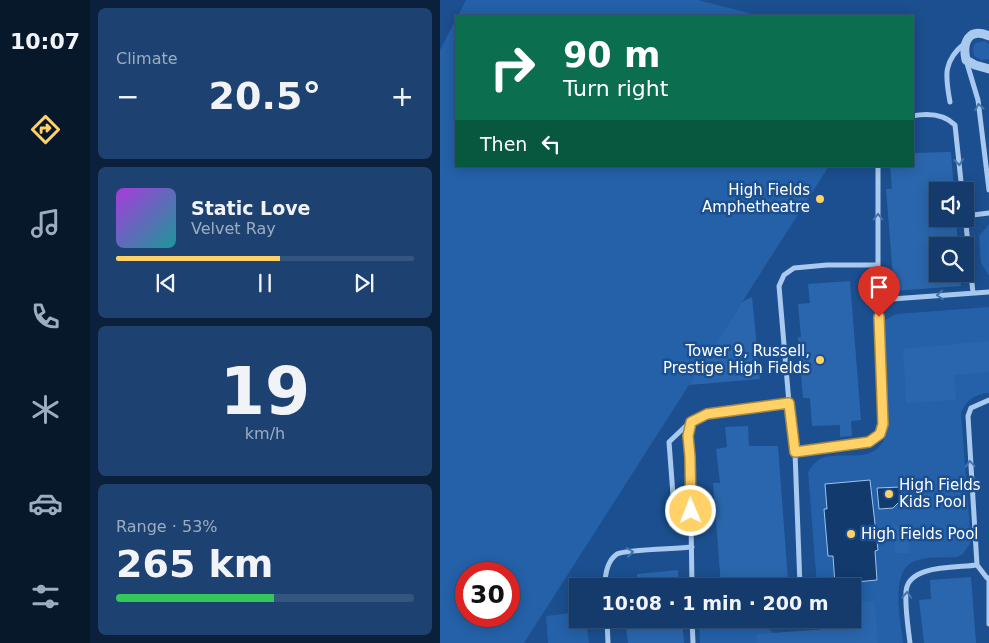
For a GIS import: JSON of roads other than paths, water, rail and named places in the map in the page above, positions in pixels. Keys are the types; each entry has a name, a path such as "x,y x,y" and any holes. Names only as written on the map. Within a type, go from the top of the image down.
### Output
{"street":[{"path":"950,102 946,82 948,62 952,55 971,35 979,32 989,36"},
{"path":"965,43 966,60 978,100 989,190"},
{"path":"966,60 989,69"},
{"path":"914,116 936,115 948,118 955,125 961,182"},
{"path":"795,452 869,442 880,434 883,424 878,300 878,167"},
{"path":"974,214 989,213"},
{"path":"966,227 972,293"},
{"path":"800,578 795,452 779,286 784,275 794,268 827,265 878,266"},
{"path":"878,300 989,292"},
{"path":"989,400 971,408 968,416 977,565 988,578 989,624"},
{"path":"676,520 669,442 691,422 707,414 789,403"},
{"path":"691,422 688,436 692,578"},
{"path":"605,578 609,564 617,554 632,551 692,547"},
{"path":"910,643 906,590 912,578 919,572 977,565"},
{"path":"607,628 608,643"},
{"path":"692,628 693,643"}],"place":[{"name":"High Fields Amphetheatre","path":"820,199"},
{"name":"Tower 9, Russell, Prestige High Fields","path":"820,360"},
{"name":"High Fields Kids Pool","path":"889,494"},
{"name":"High Fields Pool","path":"851,534"}]}
